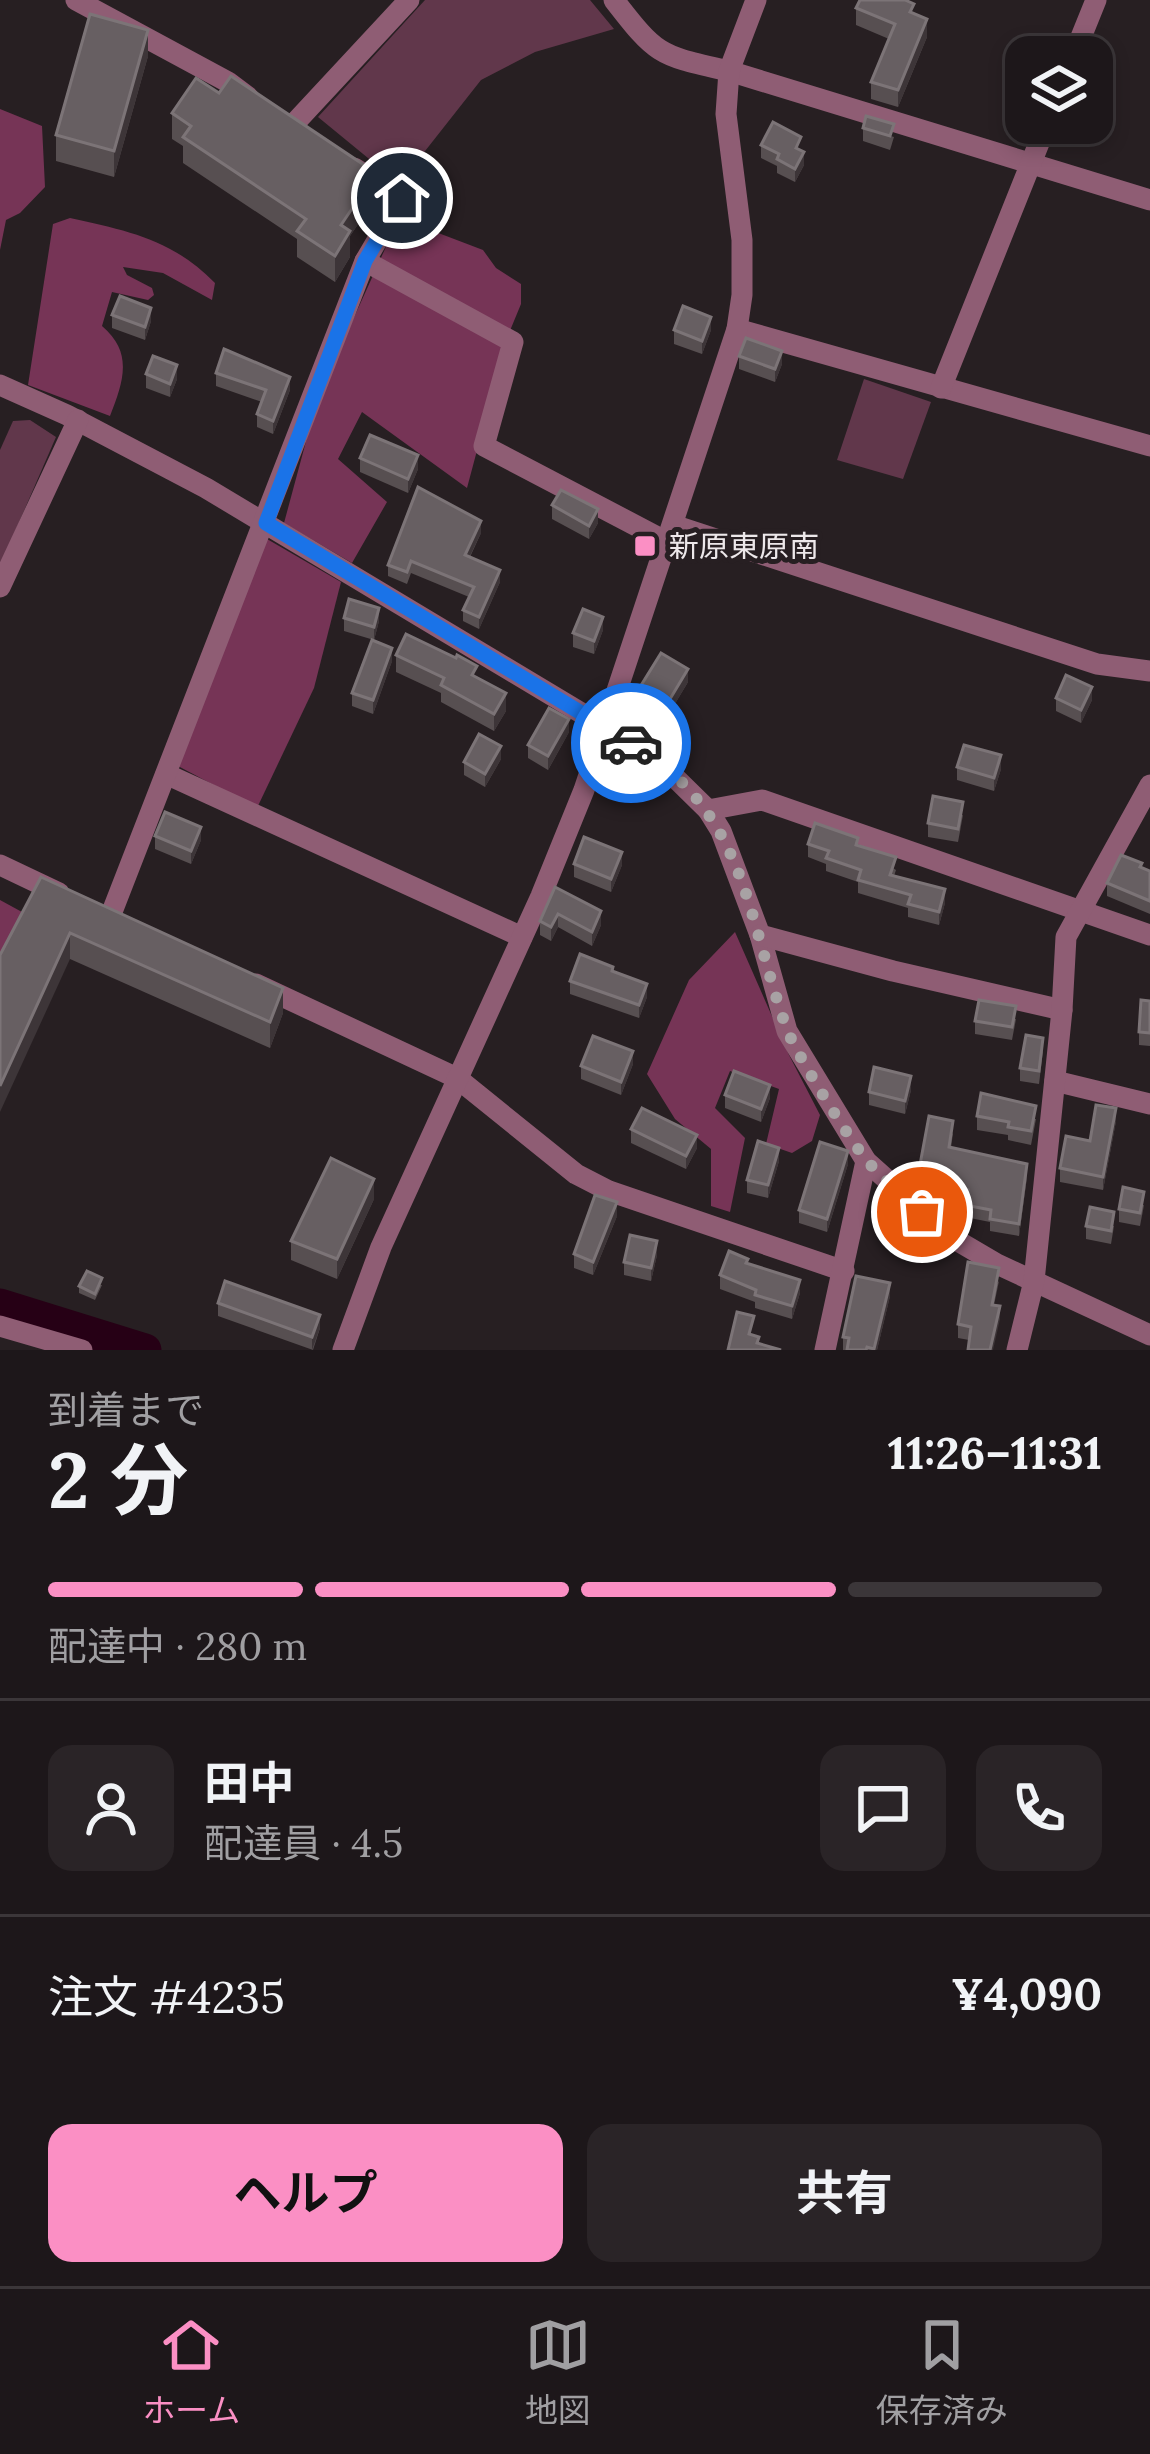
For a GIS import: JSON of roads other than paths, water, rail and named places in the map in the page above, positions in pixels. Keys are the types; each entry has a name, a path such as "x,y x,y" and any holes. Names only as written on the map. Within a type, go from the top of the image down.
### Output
{"street":[{"path":"76,0 228,82 402,198 365,261 166,774 92,908"},
{"path":"291,127 410,0"},
{"path":"614,0 650,46 670,58 729,71 1150,200"},
{"path":"343,1350 381,1246 584,790 737,329 742,240 726,114 729,71 756,0"},
{"path":"1081,36 1096,0"},
{"path":"941,388 1038,144"},
{"path":"365,261 513,342 484,446 670,533 1096,664 1150,671"},
{"path":"737,329 1150,446"},
{"path":"0,385 78,420 266,523 653,756 708,810 736,866 787,1031 866,1161 951,1237 1150,1335"},
{"path":"0,587 78,420"},
{"path":"166,774 522,937"},
{"path":"1017,1350 1034,1281 1063,1010 1066,938 1150,785"},
{"path":"708,810 762,800 1150,935"},
{"path":"0,865 132,927"},
{"path":"760,935 1063,1010"},
{"path":"240,977 457,1078 576,1174 609,1191 844,1271"},
{"path":"1055,1081 1150,1104"},
{"path":"825,1350 866,1161"},
{"path":"0,1326 40,1344 82,1350"}],"waterway":[{"path":"0,1305 145,1350"}],"place":[{"name":"新原東原南","path":"645,546"}]}
